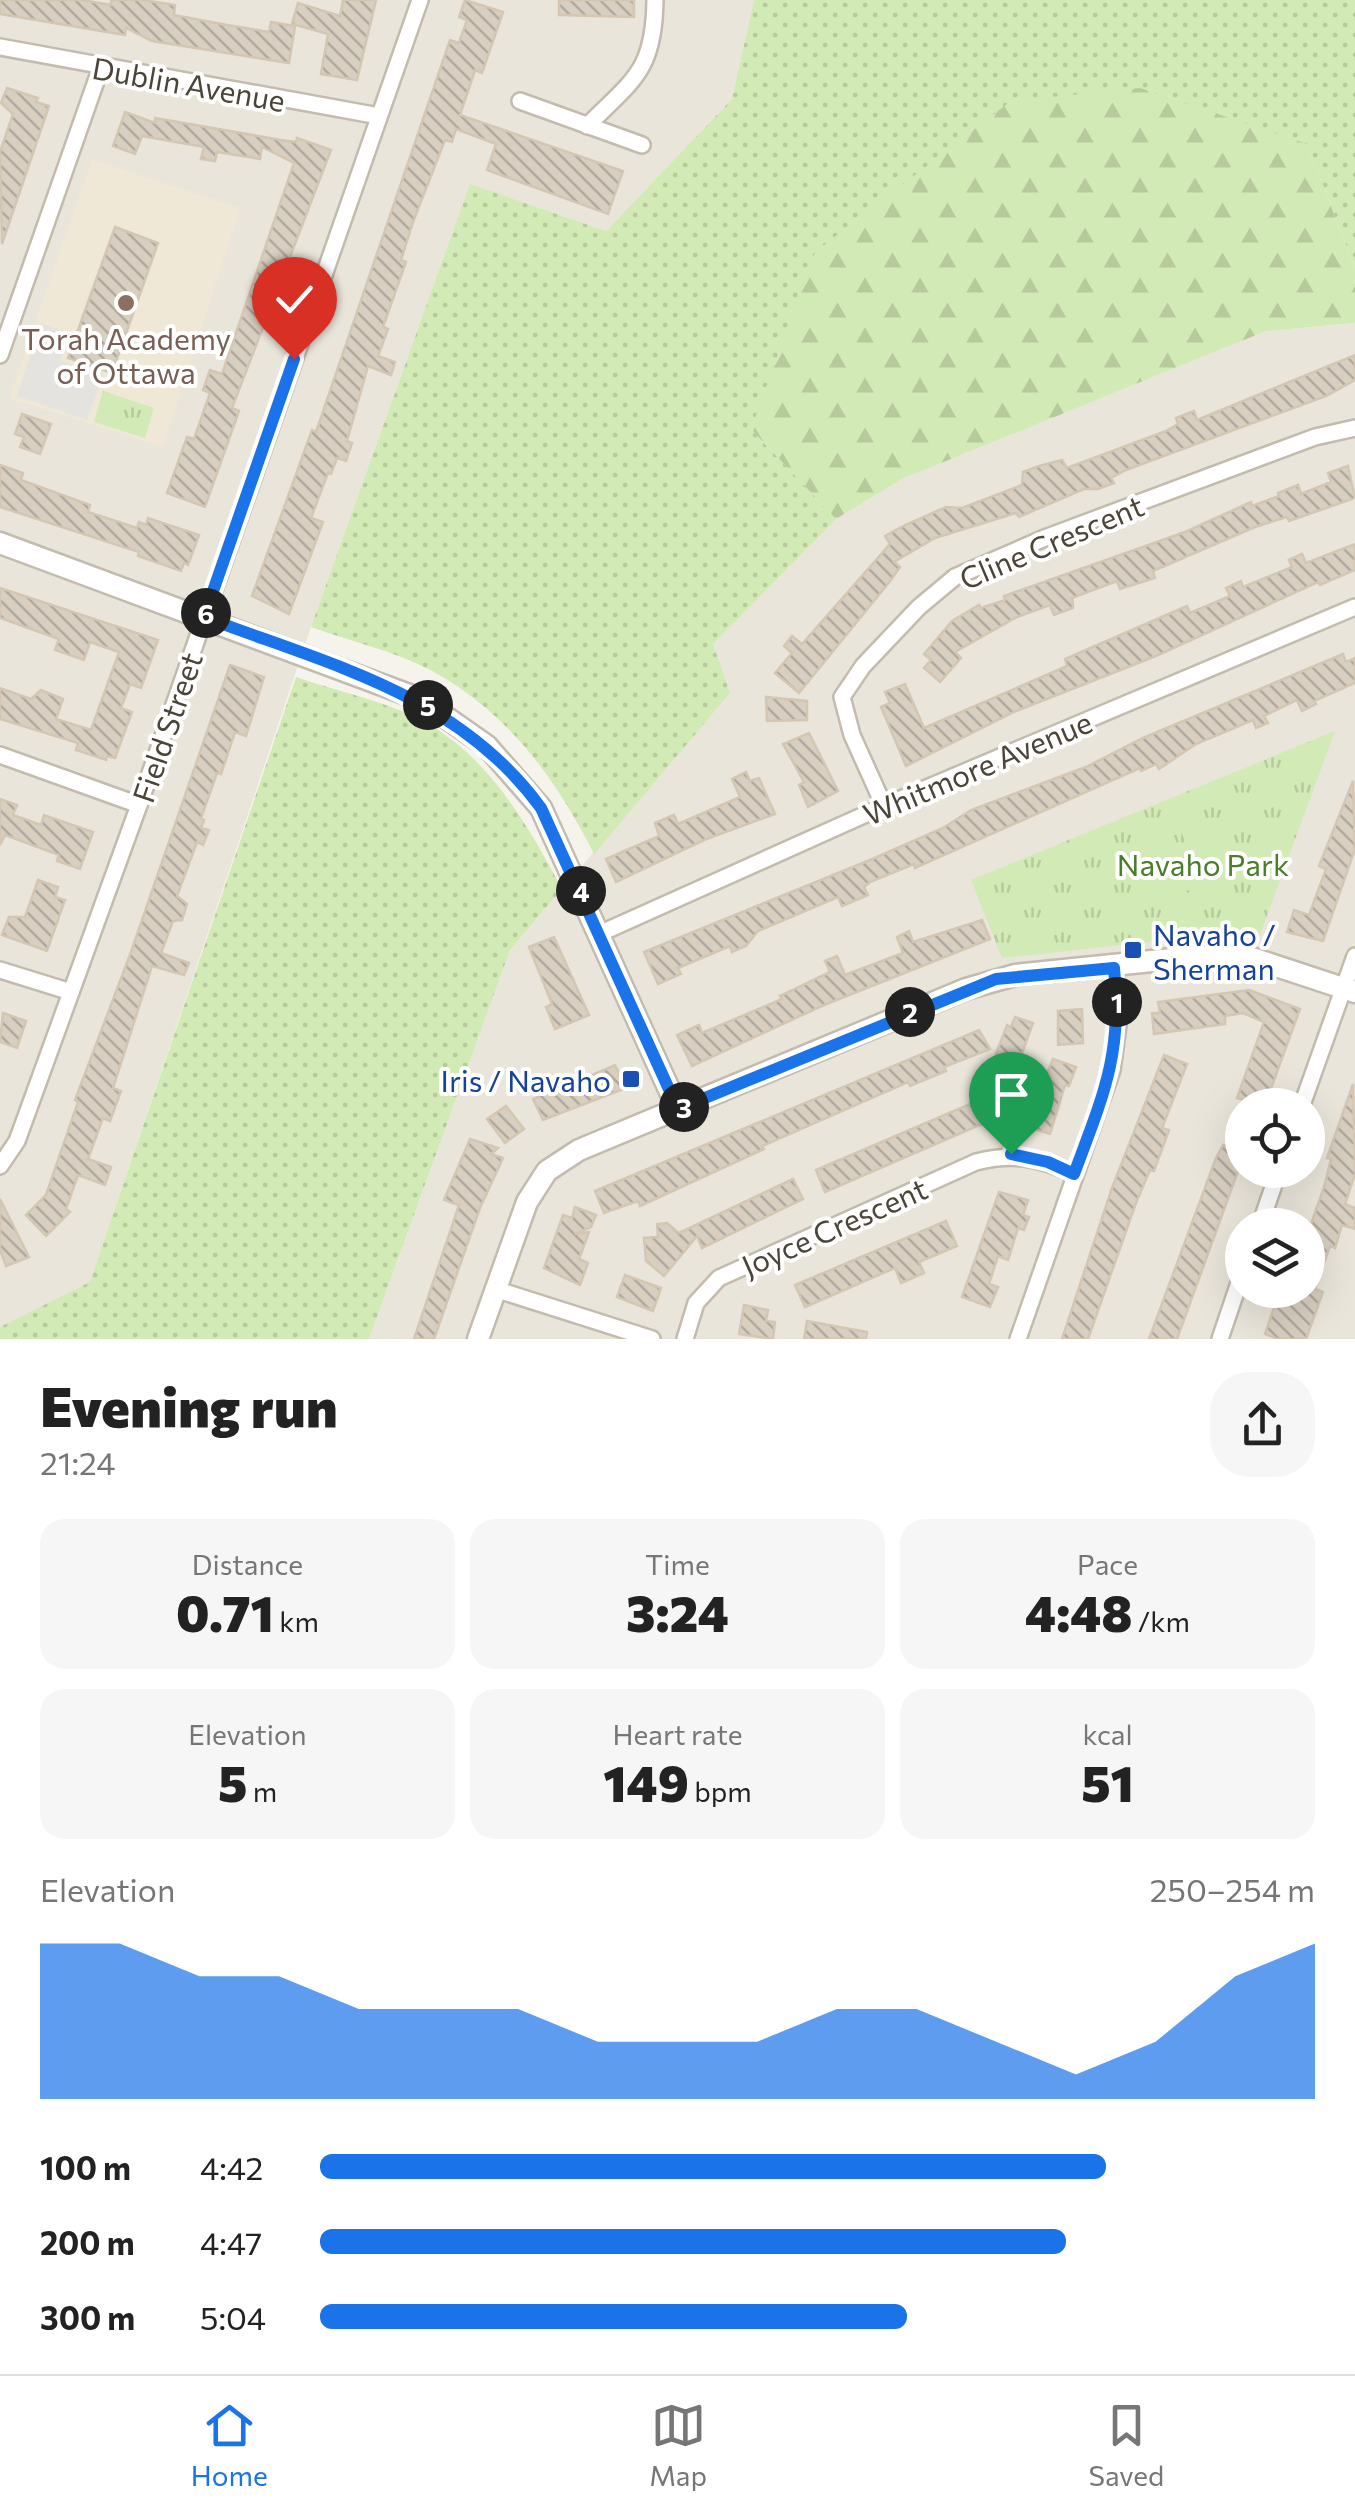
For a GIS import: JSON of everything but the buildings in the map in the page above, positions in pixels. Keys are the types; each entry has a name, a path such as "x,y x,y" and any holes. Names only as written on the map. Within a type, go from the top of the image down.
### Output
{"street":[{"name":"Field Street","path":"0,1166 16,1140 139,805 420,0"},
{"path":"587,126 641,72 654,34 655,0"},
{"name":"Dublin Avenue","path":"0,47 379,116"},
{"path":"0,355 101,67"},
{"path":"520,101 642,145"},
{"name":"Cline Crescent","path":"884,806 852,735 842,697 863,666 943,587 1046,537 1315,437 1355,428"},
{"path":"0,544 420,700 487,746 541,808 678,1109"},
{"name":"Whitmore Avenue","path":"601,933 884,806 1355,607"},
{"path":"0,756 139,805"},
{"path":"1309,1088 1349,989 1355,956"},
{"path":"478,1339 527,1202 548,1171 579,1150 996,979 1191,957 1249,957 1349,989"},
{"path":"1018,1339 1112,1070 1119,1018 1114,968"},
{"path":"0,970 71,992"},
{"name":"Joyce Crescent","path":"685,1339 696,1303 719,1278 976,1162 1011,1154 1048,1162 1074,1174"},
{"path":"495,1289 652,1339"},
{"path":"1220,1339 1230,1308"}],"shaded area":[{"path":"0,0 754,0 732,99 606,231 470,185 311,627 90,1283 0,1327"},
{"name":"Torah Academy of Ottawa","path":"92,159 240,208 163,447 9,398"},
{"path":"41,323 69,333 60,361 103,375 87,420 17,396"},
{"path":"1355,323 1355,1339 369,1339 510,950 730,693 712,644 765,585 836,519 902,479 1266,331"}],"green space":[{"path":"754,0 1355,0 1355,268 1307,144 751,429 836,519 713,644 730,693 594,854 548,777 490,711 426,668 311,627 470,184 606,231 732,99"},
{"path":"1140,88 1307,144 1355,268 1355,323 1266,331 902,479 836,519 751,429 815,252 1011,101"},
{"path":"103,391 154,408 145,438 94,422"},
{"path":"296,677 397,709 450,738 506,797 562,889 510,950 369,1339 0,1339 0,1327 90,1282"},
{"name":"Navaho Park","path":"1335,731 1259,937 1232,933 1002,958 971,880"},
{"path":"1205,819 1229,872 1204,883 1180,830"},
{"path":"1173,834 1196,887 1171,898 1148,844"}],"place":[{"name":"Torah Academy of Ottawa","path":"126,303"},
{"name":"Navaho / Sherman","path":"1133,950"},
{"name":"Iris / Navaho","path":"631,1079"}],"route":[{"path":"294,359 204,617 420,700 487,746 516,775 541,808 678,1109 996,979 1114,968 1119,1018 1112,1070 1074,1174 1048,1162 1011,1154"}]}
